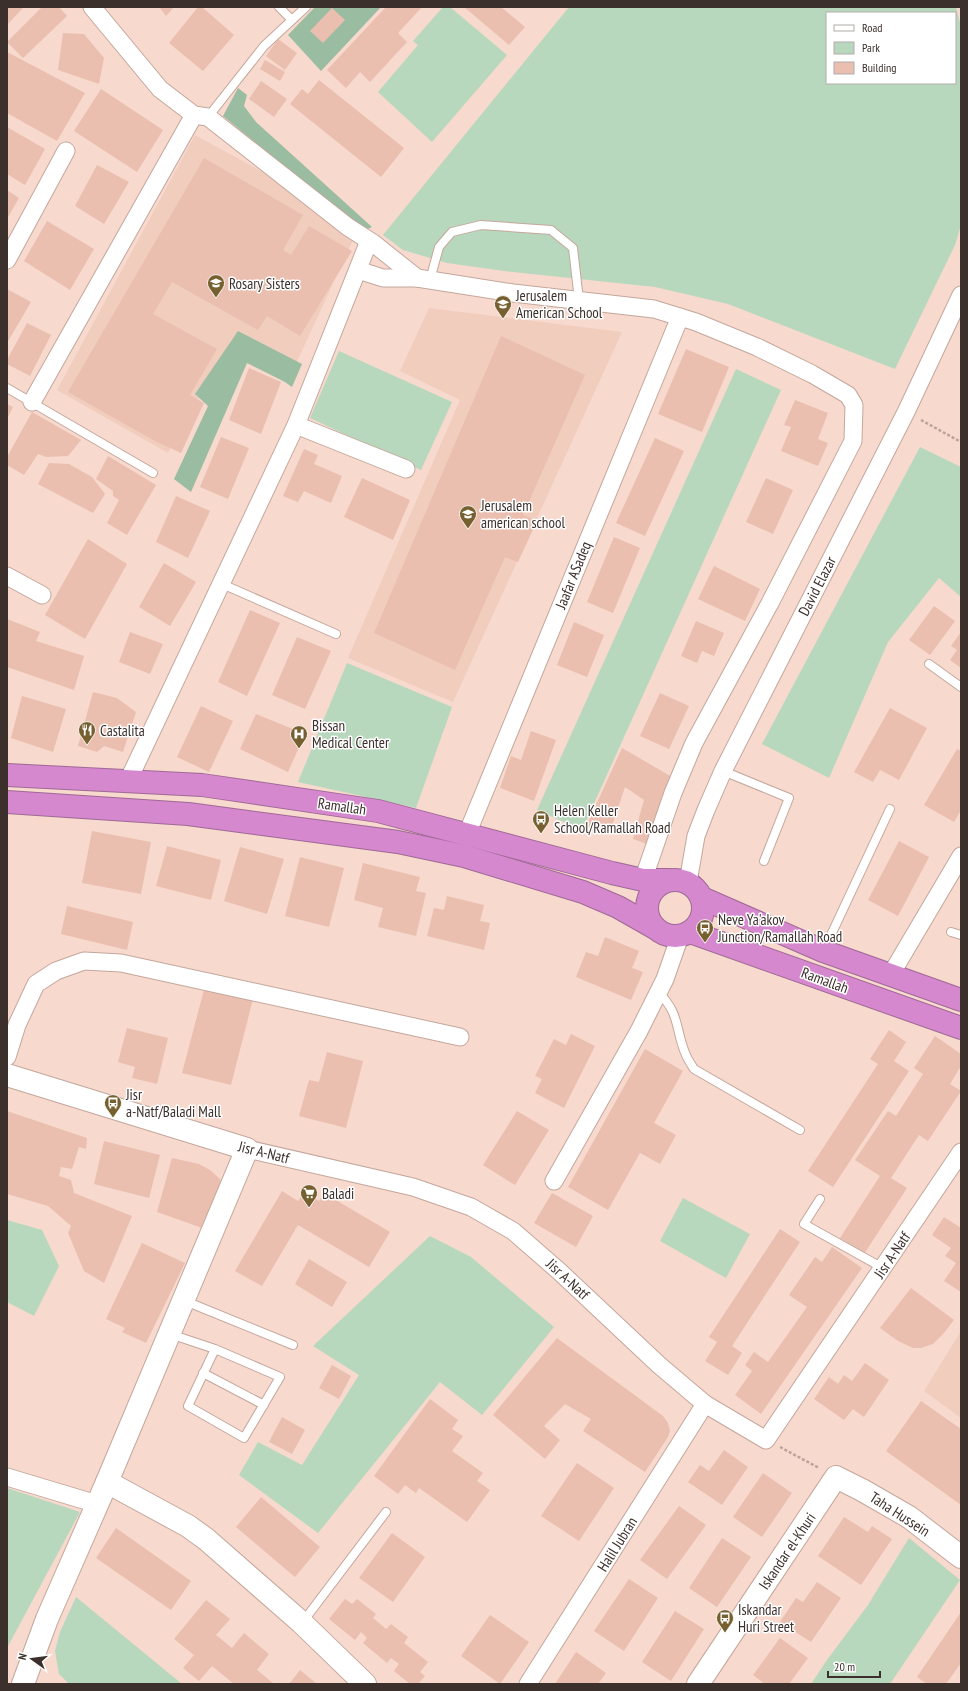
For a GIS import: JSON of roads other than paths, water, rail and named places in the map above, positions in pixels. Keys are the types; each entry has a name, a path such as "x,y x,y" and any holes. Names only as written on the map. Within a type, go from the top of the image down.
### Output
{"highway":[{"name":"Ramallah","path":"7,775 202,785 378,811 643,880 686,887 823,951 961,1000"},
{"name":"Ramallah","path":"7,802 188,814 398,842 464,856 583,892 618,907 655,928"},
{"path":"660,884 686,887 703,908 702,917 697,926 685,934 670,936 655,928 649,920 647,910 648,900 652,890 660,884"},
{"name":"Ramallah","path":"685,934 961,1028"}],"street":[{"path":"92,7 160,89 201,116 368,241 423,279"},
{"path":"32,402 201,116"},
{"path":"7,260 66,151"},
{"path":"128,781 296,425 358,270 368,241"},
{"path":"358,270 383,278 423,279 513,293 654,309 680,317 757,347 812,374 848,395 854,405 853,441 770,603 694,743 673,793 643,880"},
{"name":"David Elazar","path":"686,887 696,836 723,770 906,412 961,295"},
{"name":"Jaafar ASadeq","path":"467,834 680,317"},
{"path":"296,425 406,469"},
{"path":"7,576 42,595"},
{"path":"890,976 961,856"},
{"path":"554,1182 639,1031 665,979 685,934"},
{"path":"7,1057 17,1025 36,984 56,971 84,961 121,964 460,1037"},
{"name":"Jisr A-Natf","path":"7,1075 247,1149 414,1187 478,1211 513,1231 560,1272 659,1365 705,1404 766,1440 961,1152"},
{"path":"23,1684 47,1620 107,1482 247,1149"},
{"name":"Halil Jubran","path":"528,1684 705,1404"},
{"path":"7,1477 97,1504"},
{"name":"Taha Hussein","path":"836,1477 909,1517 961,1557"},
{"name":"Iskandar el-Khuri","path":"698,1684 836,1477"},
{"path":"107,1482 188,1526 206,1539 302,1623 366,1684"}],"lane":[{"path":"280,7 292,20"},
{"path":"201,116 264,46 306,7"},
{"path":"423,279 439,247 452,232 481,224 551,230 572,248 579,300"},
{"path":"7,388 153,473"},
{"path":"222,584 336,634"},
{"path":"929,664 961,688"},
{"path":"723,770 789,798 764,861"},
{"path":"823,951 890,809"},
{"path":"951,932 961,935"},
{"path":"658,992 668,1001 676,1020 685,1054 694,1069 800,1130"},
{"path":"820,1199 804,1224 883,1268"},
{"path":"183,1301 293,1345"},
{"path":"169,1333 215,1349 280,1377 244,1438 188,1406 215,1349"},
{"path":"203,1373 264,1405"},
{"path":"302,1623 386,1512"}],"place":[{"name":"Rosary Sisters","path":"216,298"},
{"name":"Jerusalem American School","path":"503,319"},
{"name":"Jerusalem american school","path":"468,529"},
{"name":"Castalita","path":"87,745"},
{"name":"Bissan Medical Center","path":"299,749"},
{"name":"Helen Keller School/Ramallah Road","path":"541,834"},
{"name":"Neve Ya'akov Junction/Ramallah Road","path":"705,943"},
{"name":"Jisr a-Natf/Baladi Mall","path":"113,1118"},
{"name":"Baladi","path":"309,1208"},
{"name":"Iskandar Huri Street","path":"725,1633"}]}
